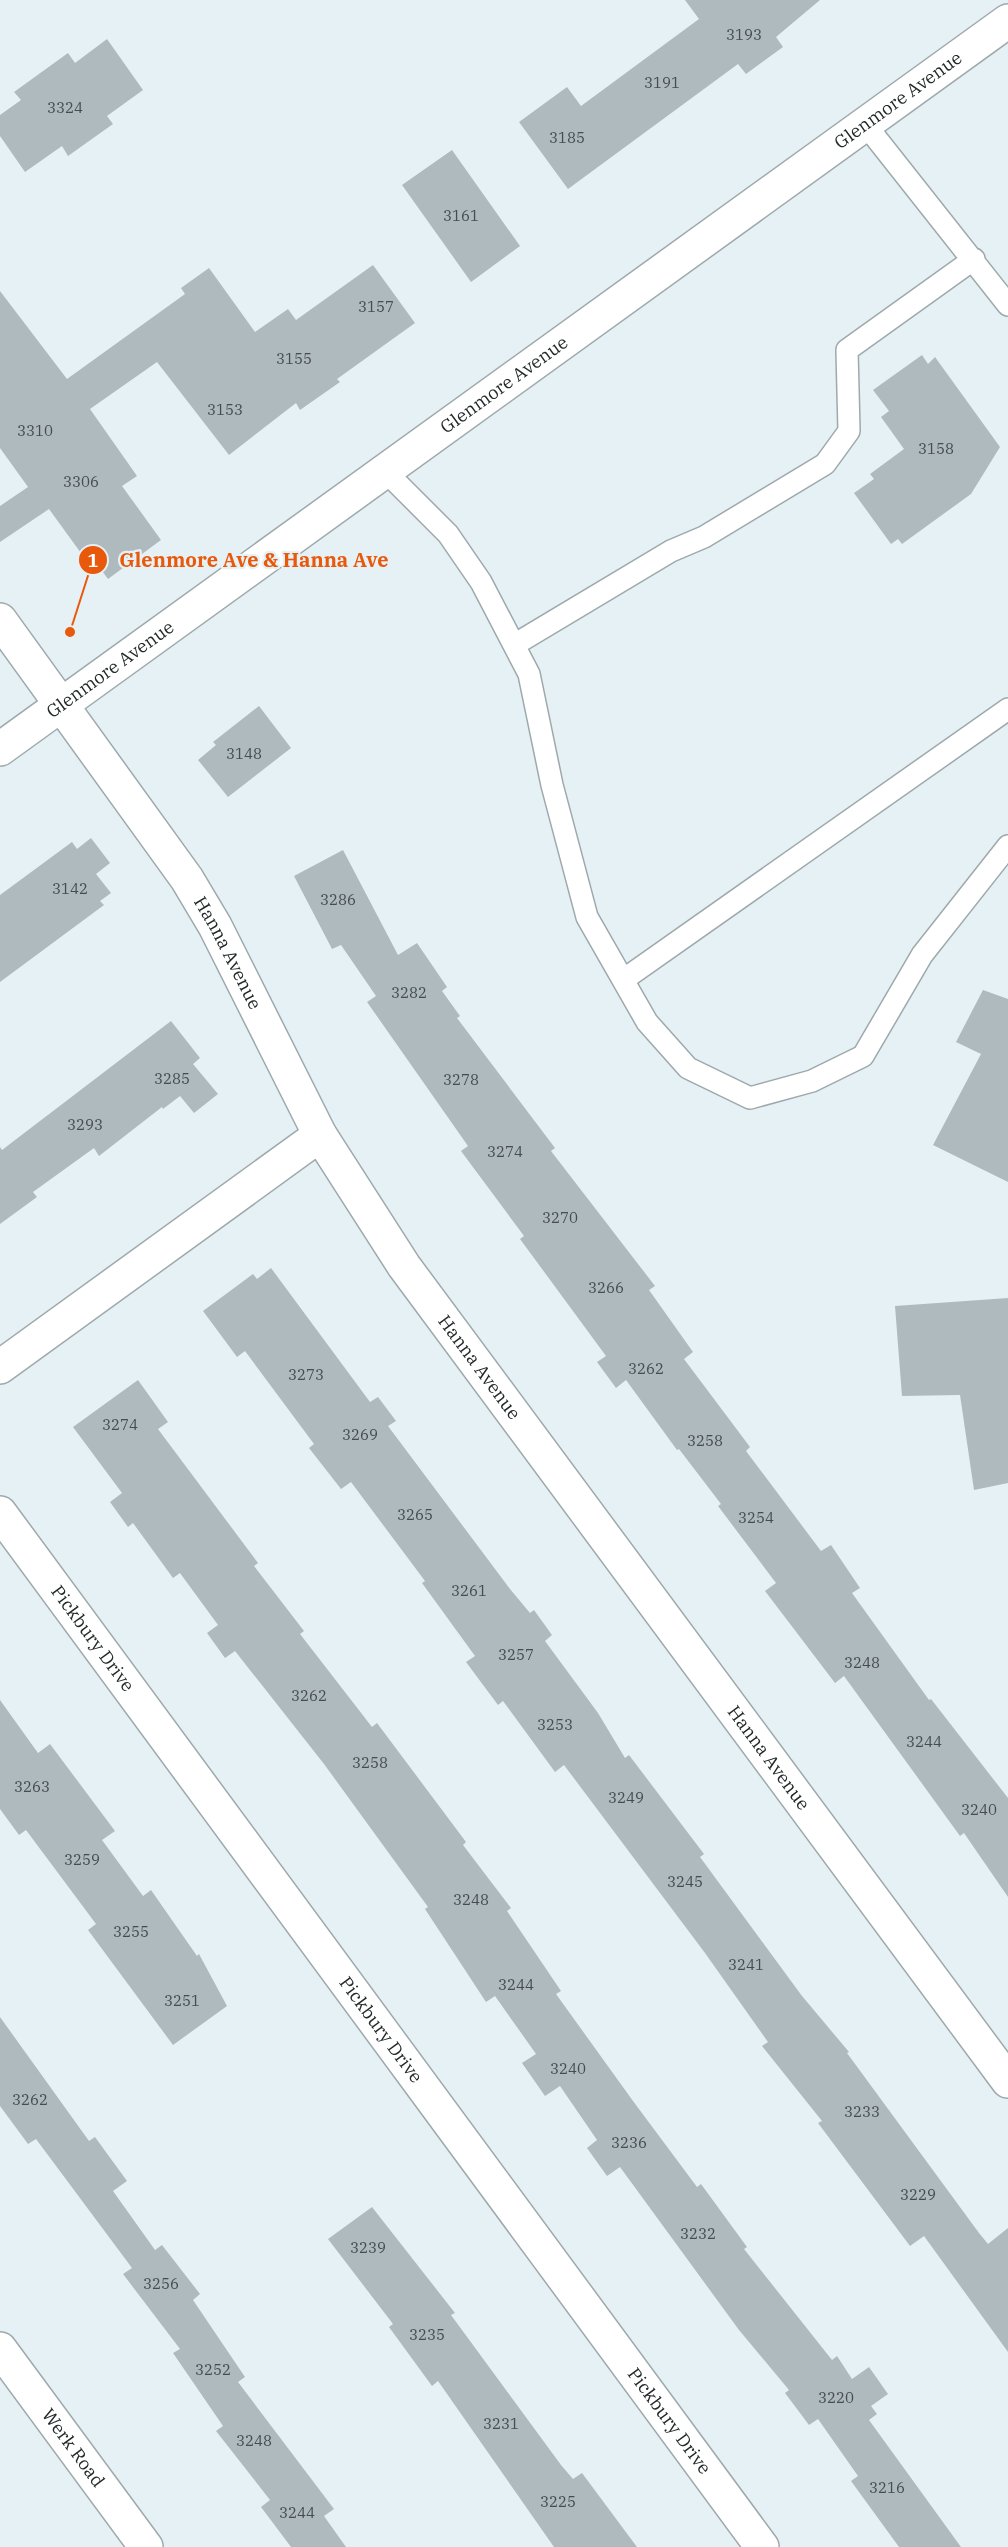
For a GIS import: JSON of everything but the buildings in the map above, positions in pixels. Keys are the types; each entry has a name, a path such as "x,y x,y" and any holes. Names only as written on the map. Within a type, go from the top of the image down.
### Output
{"street":[{"name":"Glenmore Avenue","path":"0,749 1008,21"},
{"name":"Hanna Avenue","path":"0,620 187,879 215,926 320,1135 404,1266 1008,2081"},
{"path":"0,1367 320,1135"},
{"name":"Pickbury Drive","path":"0,1513 762,2547"},
{"name":"Werk Road","path":"0,2349 146,2547"}],"lane":[{"path":"865,124 974,259 1008,305"},
{"path":"514,645 671,551 704,537 825,464 849,430 847,350 974,259"},
{"path":"385,471 448,534 482,582 529,674 552,785 587,917 647,1022 688,1068 750,1098 812,1081 863,1056 922,955 1008,846"},
{"path":"623,980 1008,709"}],"place":[{"name":"Glenmore Ave & Hanna Ave","path":"70,632"}]}
